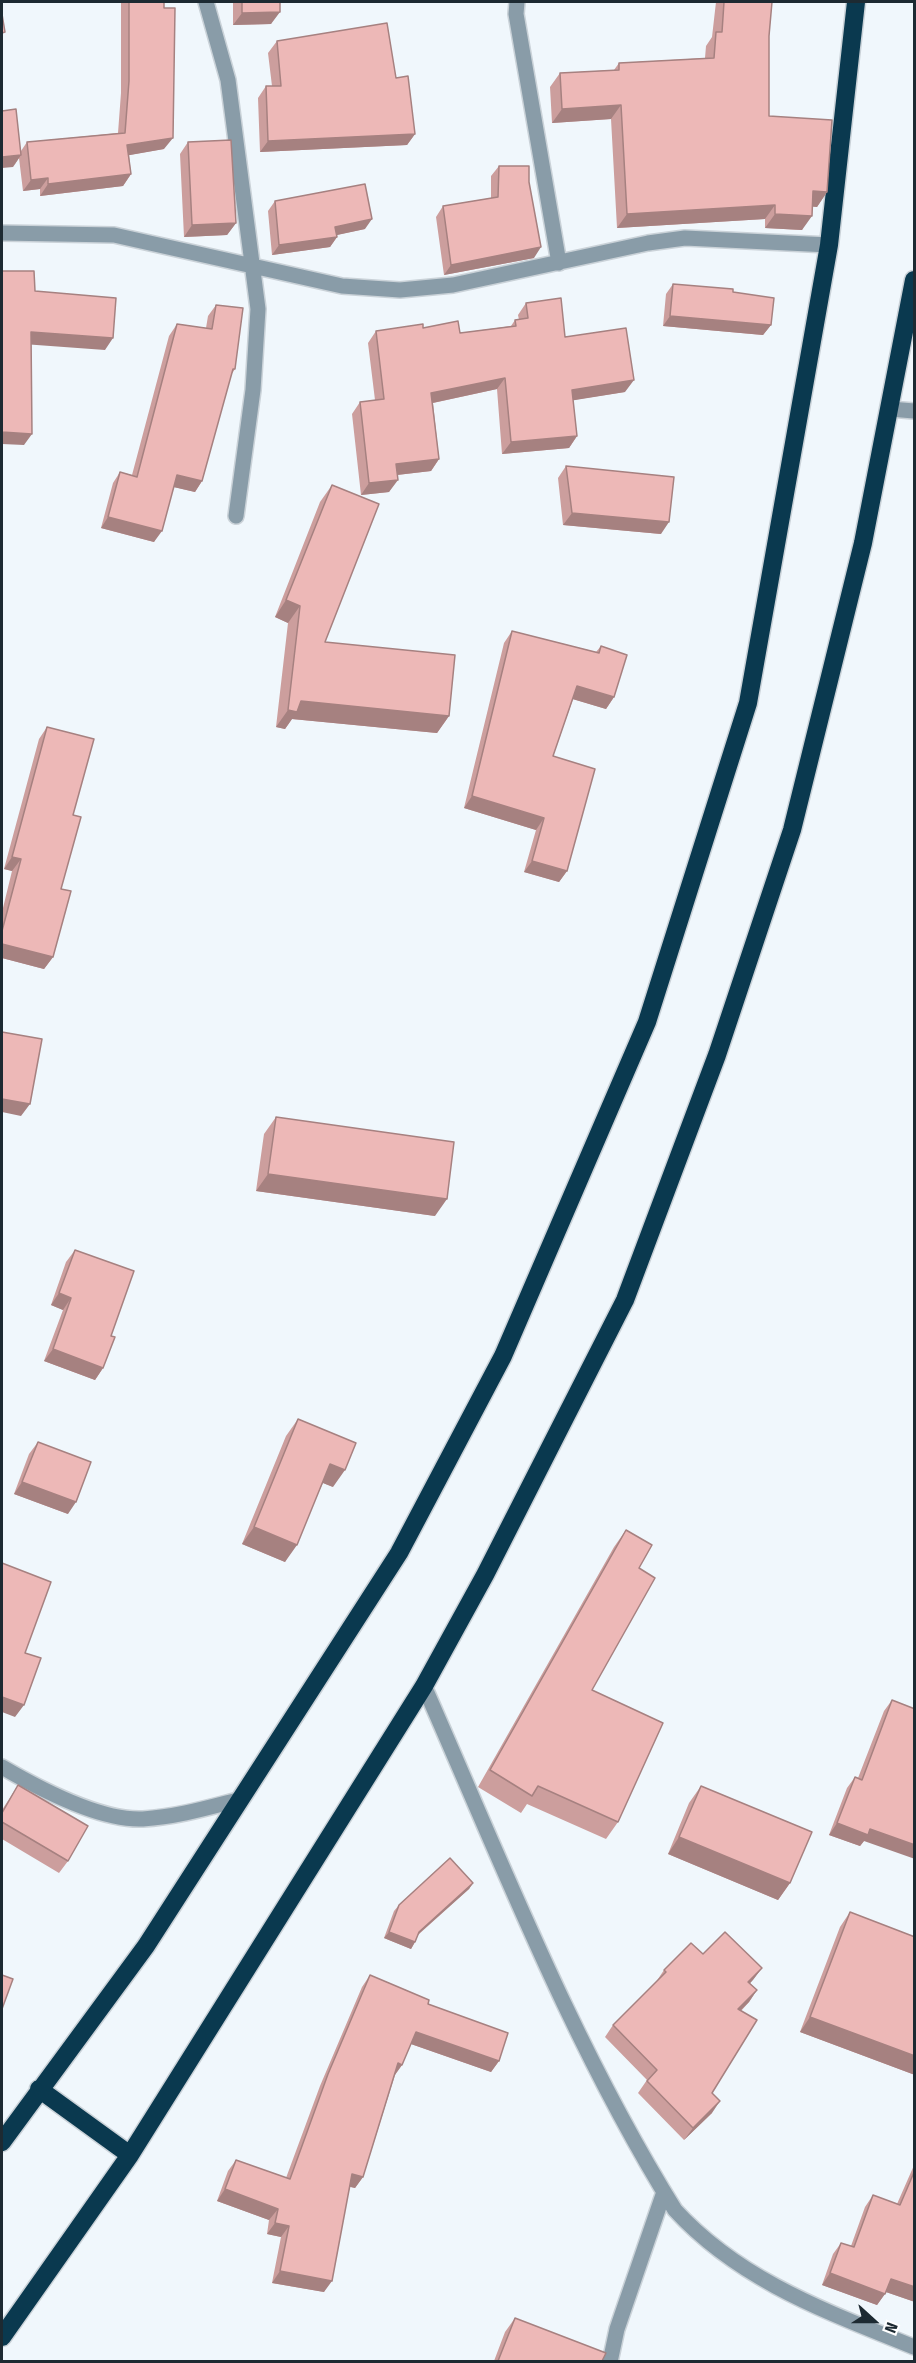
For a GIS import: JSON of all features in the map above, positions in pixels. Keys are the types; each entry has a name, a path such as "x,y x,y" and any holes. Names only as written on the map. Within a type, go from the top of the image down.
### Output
{"highway":[{"path":"2,2142 146,1946 399,1553 503,1356 647,1022 748,703 830,245 856,2"},
{"path":"2,2337 130,2155 424,1686 485,1575 626,1300 713,1066 792,830 863,543 915,280"},
{"path":"39,2089 130,2155"}],"street":[{"path":"206,2 228,80 258,309 253,390 236,516"},
{"path":"517,2 516,14 560,263"},
{"path":"2,233 114,235 342,286 400,290 453,285 648,243 686,238 830,245"},
{"path":"890,409 915,411"},
{"path":"424,1686 562,1999 603,2083 664,2193 692,2228 744,2270 805,2302 915,2347"},
{"path":"2,1767 47,1790 108,1814 142,1819 188,1813 238,1800"},
{"path":"610,2361 617,2329 664,2193"}],"building":[{"path":"129,2 164,2 164,8 175,8 173,138 127,145 131,174 48,184 48,178 31,180 27,142 125,133 129,81"},
{"path":"242,2 280,2 280,12 242,13"},
{"path":"724,2 772,2 769,36 769,116 832,120 827,192 813,191 812,216 775,214 775,205 627,214 621,105 562,109 560,73 619,70 619,63 714,58 716,32 722,32"},
{"path":"2,14 5,32 2,33"},
{"path":"387,23 396,78 408,76 415,134 268,141 266,86 281,86 277,41"},
{"path":"16,109 21,155 2,157 2,111"},
{"path":"231,140 236,223 192,225 188,142"},
{"path":"499,166 529,166 529,182 541,247 451,265 443,206 498,197"},
{"path":"365,184 372,219 335,227 337,237 279,245 275,201"},
{"path":"2,271 34,271 35,291 116,298 113,338 31,332 32,434 2,432"},
{"path":"673,284 733,289 733,292 774,298 771,325 670,316"},
{"path":"561,298 565,337 626,328 634,380 572,390 577,436 511,442 505,378 431,393 439,459 396,464 398,480 369,483 360,402 384,399 376,331 423,324 423,328 458,321 460,333 516,326 515,320 528,318 526,303"},
{"path":"216,305 243,308 235,369 233,369 202,481 177,475 162,531 108,517 120,472 137,477 177,324 212,329"},
{"path":"566,466 674,477 669,522 572,513"},
{"path":"332,485 379,504 325,642 455,655 449,716 301,701 297,712 288,710 300,606 286,600"},
{"path":"512,631 599,653 601,646 627,655 614,697 577,686 553,756 595,769 567,871 532,861 544,818 472,796"},
{"path":"47,727 94,739 73,815 81,817 61,889 71,891 53,957 2,944 2,931 21,859 12,857"},
{"path":"2,1032 42,1039 30,1104 2,1099"},
{"path":"276,1117 454,1142 447,1199 268,1174"},
{"path":"75,1250 134,1271 111,1336 115,1337 103,1368 53,1349 71,1298 59,1293"},
{"path":"298,1419 356,1443 345,1470 330,1464 297,1545 254,1527"},
{"path":"38,1442 91,1462 76,1502 22,1482"},
{"path":"626,1530 652,1545 639,1568 655,1578 592,1690 663,1723 618,1822 538,1786 532,1796 490,1770"},
{"path":"2,1563 51,1582 25,1653 41,1658 24,1705 2,1697"},
{"path":"892,1700 915,1709 915,1845 870,1829 868,1835 837,1823 855,1777 862,1780"},
{"path":"18,1785 88,1826 68,1861 2,1822 2,1813"},
{"path":"701,1786 812,1832 790,1883 679,1837"},
{"path":"450,1858 473,1883 419,1932 415,1942 389,1932 399,1905"},
{"path":"850,1912 915,1937 915,2056 810,2017"},
{"path":"725,1932 762,1968 748,1982 757,1990 738,2009 757,2020 712,2093 720,2101 693,2128 647,2081 657,2070 613,2025 666,1972 664,1970 691,1943 703,1954"},
{"path":"2,1975 13,1979 2,2009"},
{"path":"370,1975 429,2000 428,2004 508,2033 499,2061 416,2032 402,2065 398,2063 363,2177 352,2174 332,2281 280,2271 289,2226 275,2223 278,2209 225,2189 236,2160 290,2179 328,2074"},
{"path":"915,2170 915,2287 891,2279 885,2294 830,2273 841,2243 854,2247 873,2195 900,2205"},
{"path":"515,2318 606,2353 602,2361 498,2361"}]}
